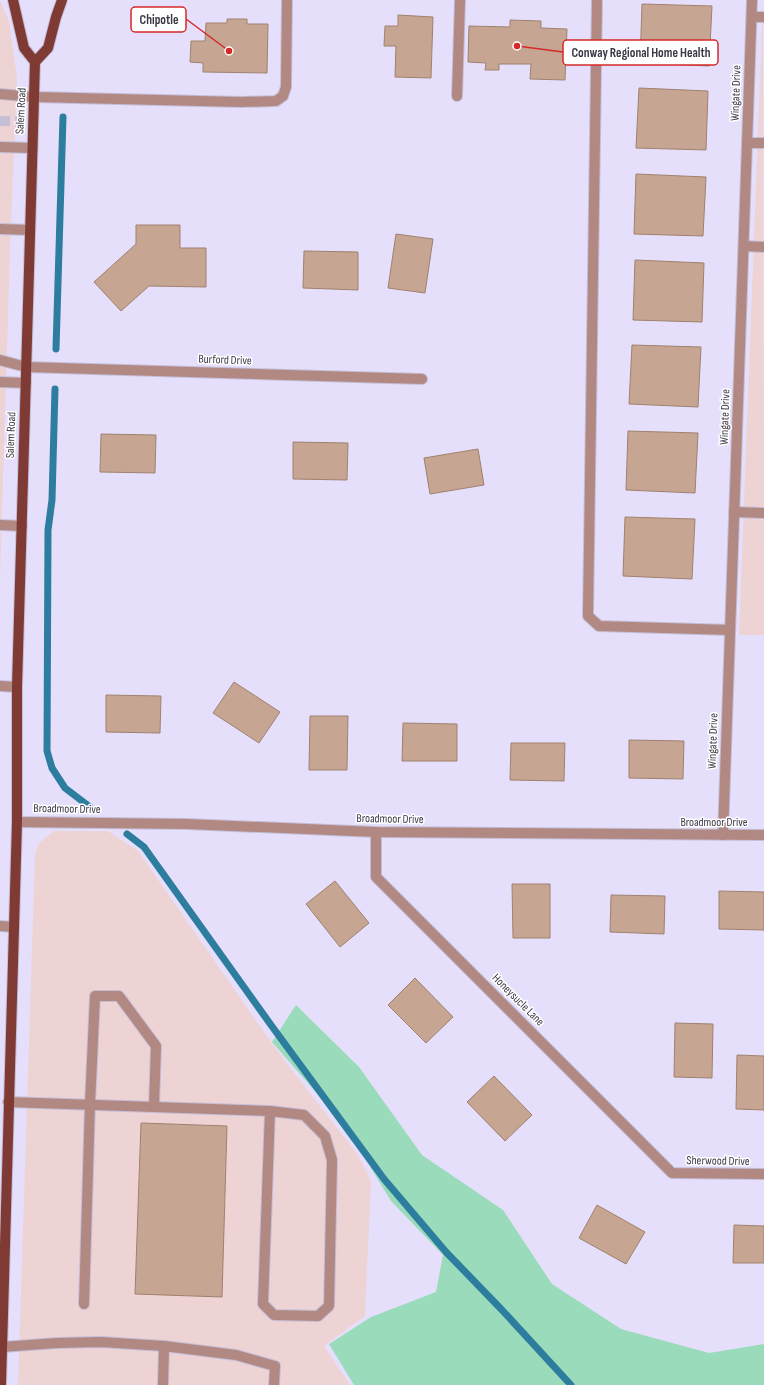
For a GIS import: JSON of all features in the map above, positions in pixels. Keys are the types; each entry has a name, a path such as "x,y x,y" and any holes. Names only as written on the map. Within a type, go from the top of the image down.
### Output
{"main road":[{"path":"13,0 24,48 36,62 48,48 62,0"},
{"name":"Salem Road","path":"1,1385 2,1263 14,927 26,367 36,62"}],"street":[{"path":"0,94 240,102 276,101 283,96 286,87 288,0"},
{"path":"457,96 460,0"},
{"path":"597,0 588,616 599,626 730,630"},
{"name":"Wingate Drive","path":"723,835 752,0"},
{"path":"752,17 764,17"},
{"path":"747,143 764,143"},
{"path":"0,147 32,148"},
{"path":"0,229 30,230"},
{"path":"744,246 764,247"},
{"name":"Burford Drive","path":"0,360 26,367 422,379"},
{"path":"0,382 26,383"},
{"path":"734,512 764,513"},
{"path":"0,525 22,526"},
{"path":"0,686 18,687"},
{"name":"Broadmoor Drive","path":"16,822 187,824 376,832 764,835"},
{"name":"Honeysucle Lane","path":"376,832 376,877 672,1173"},
{"path":"0,926 14,927"},
{"path":"84,1304 95,996 118,996 156,1046 154,1106"},
{"path":"8,1102 270,1111 304,1115 324,1136 332,1160 329,1306 318,1316 274,1315 263,1304 270,1111"},
{"name":"Sherwood Drive","path":"672,1173 764,1174"},
{"path":"2,1347 100,1342 164,1346 236,1355 275,1366 274,1385"},
{"path":"163,1385 164,1346"}],"shaded area":[{"path":"763,0 764,635 739,635"},
{"path":"0,1 9,21 17,78 10,249 0,581"},
{"path":"54,831 108,831 138,851 278,1052 358,1155 371,1181 365,1316 324,1346 350,1385 18,1385 35,854 39,843"}],"green space":[{"path":"296,1005 359,1067 422,1155 503,1210 552,1284 621,1329 709,1353 764,1344 764,1385 354,1385 329,1344 371,1317 436,1292 443,1255 391,1201 346,1127 272,1042"}],"building":[{"path":"642,4 712,6 709,66 640,63"},
{"path":"398,15 433,17 431,78 395,77 396,46 384,46 385,26 398,26"},
{"path":"227,19 247,19 247,24 268,24 267,73 203,72 203,63 190,62 191,41 205,41 206,23 227,23"},
{"path":"510,20 541,21 541,28 567,29 565,80 530,79 531,64 499,64 499,70 485,70 486,63 468,62 469,26 510,27"},
{"path":"639,88 708,91 706,150 636,148"},
{"path":"636,174 706,177 703,236 634,234"},
{"path":"136,225 180,225 180,248 206,248 206,287 149,286 121,311 94,282 136,244"},
{"path":"396,234 433,239 425,293 388,288"},
{"path":"304,251 358,252 358,290 303,288"},
{"path":"635,260 704,263 702,322 633,320"},
{"path":"632,345 701,347 698,407 629,404"},
{"path":"628,431 698,433 695,493 626,490"},
{"path":"101,434 156,435 155,473 100,472"},
{"path":"293,442 348,443 347,480 293,479"},
{"path":"478,449 484,485 430,494 424,458"},
{"path":"625,517 695,519 692,579 623,576"},
{"path":"234,682 280,712 259,743 213,713"},
{"path":"106,695 161,696 160,733 106,732"},
{"path":"310,716 348,716 347,770 309,770"},
{"path":"403,723 457,724 457,761 402,761"},
{"path":"629,740 684,741 683,779 629,778"},
{"path":"511,743 565,743 564,781 510,780"},
{"path":"335,881 369,923 340,947 306,904"},
{"path":"512,884 550,884 550,938 513,938"},
{"path":"719,891 764,892 764,930 719,929"},
{"path":"611,895 665,896 664,934 610,932"},
{"path":"415,978 453,1017 426,1043 388,1005"},
{"path":"675,1023 713,1024 712,1078 674,1077"},
{"path":"737,1055 764,1056 764,1110 736,1109"},
{"path":"494,1076 532,1115 505,1141 467,1102"},
{"path":"141,1123 227,1126 222,1297 135,1294"},
{"path":"597,1205 645,1232 626,1264 579,1238"},
{"path":"734,1225 764,1226 764,1263 733,1263"}],"waterway":[{"path":"56,349 63,117"},
{"path":"55,389 52,500 48,530 47,751 52,768 65,788 90,807"},
{"path":"127,834 144,847 271,1025 384,1179 446,1252 571,1385"}],"tunnel":[{"path":"0,121 33,122"}],"place":[{"name":"Conway Regional Home Health","path":"517,46"},
{"name":"Chipotle","path":"229,51"}]}
